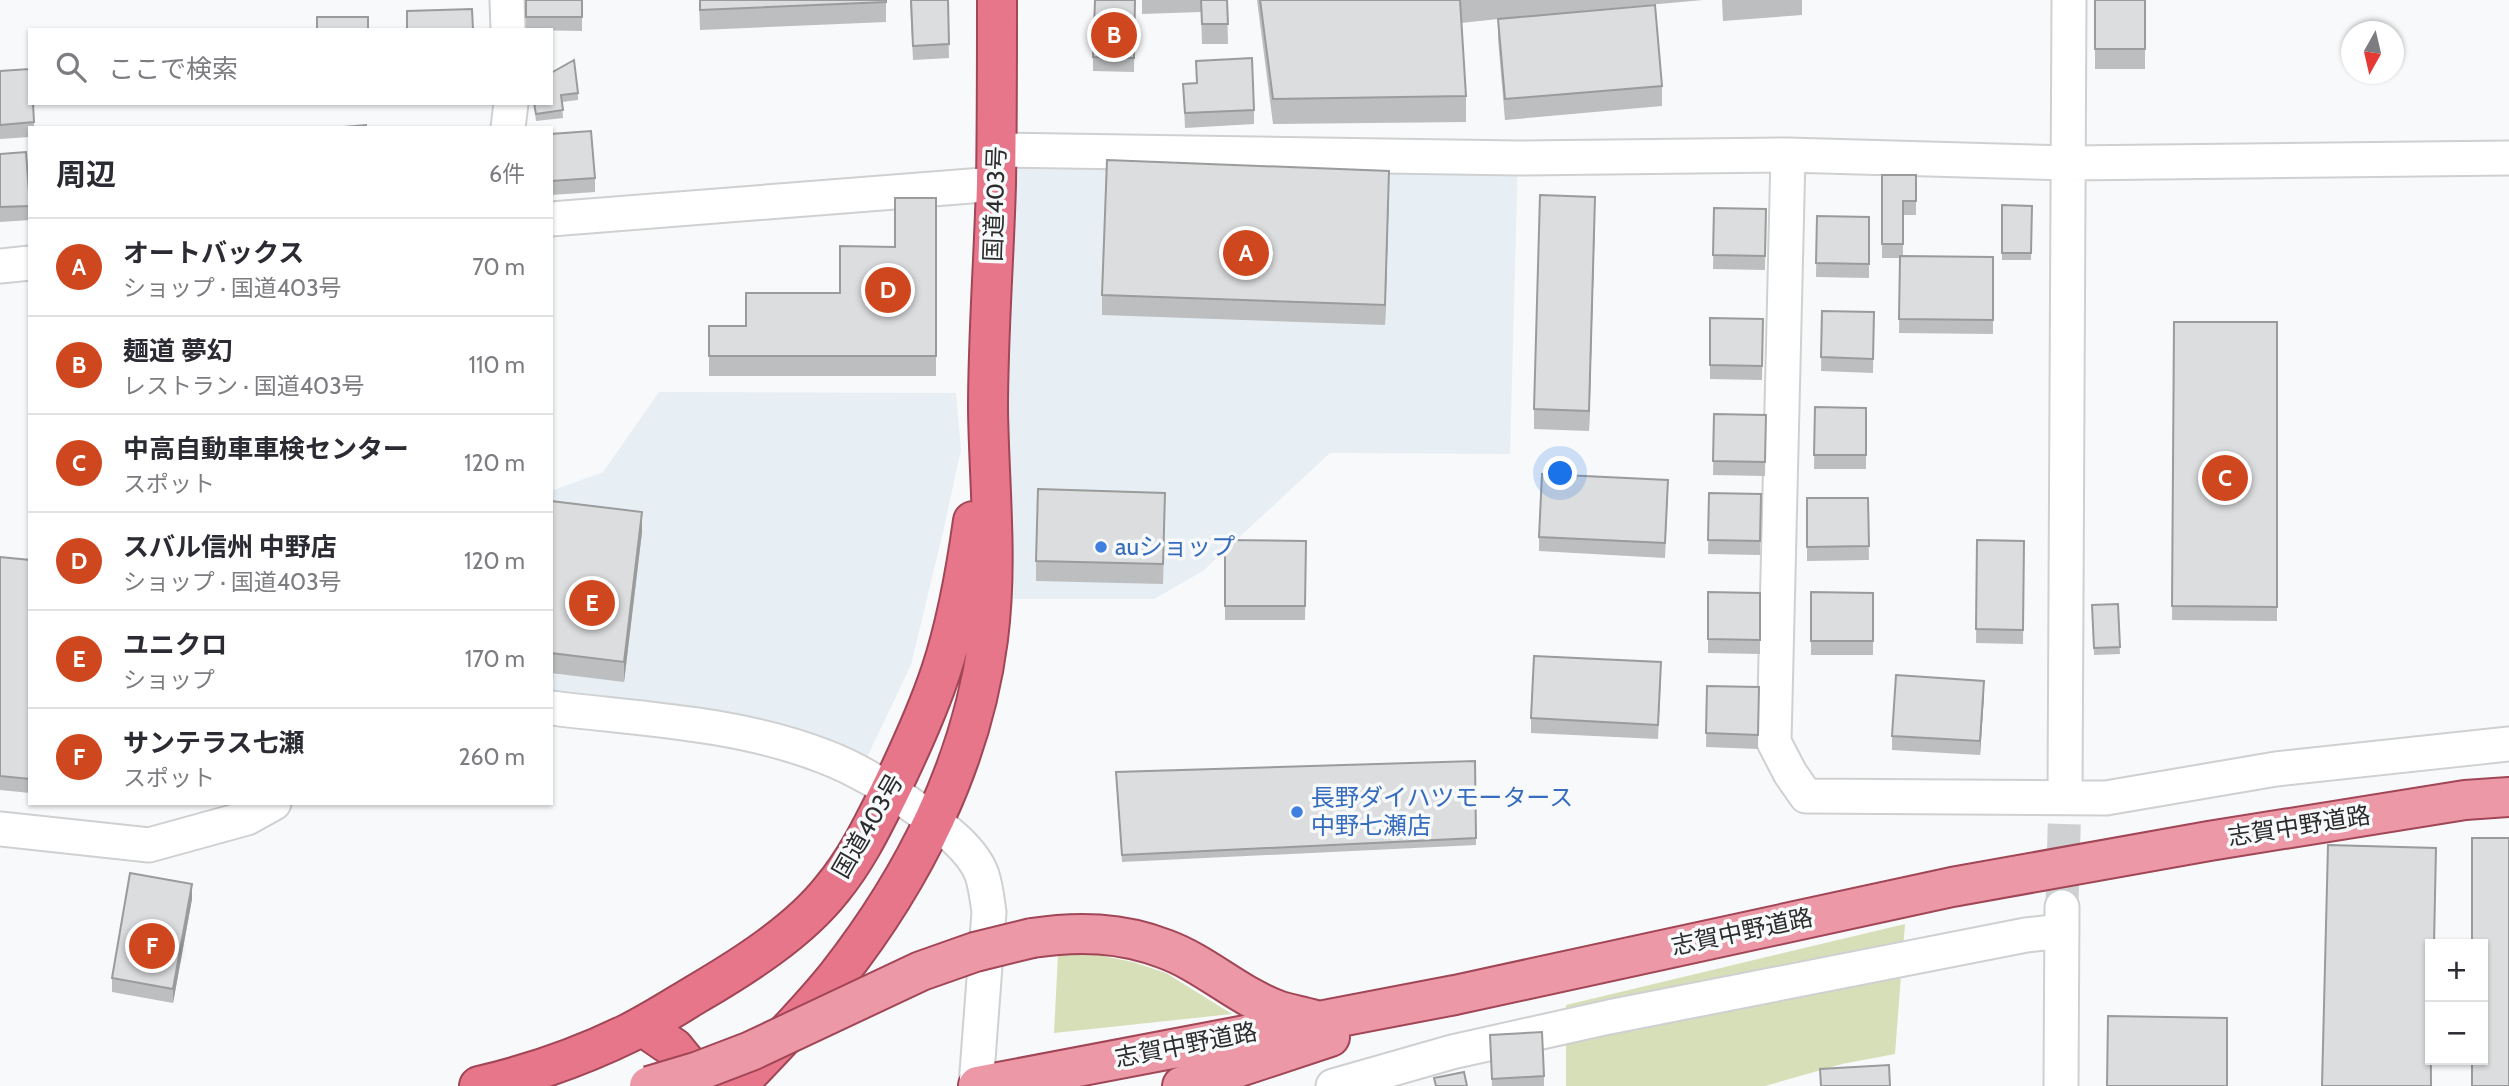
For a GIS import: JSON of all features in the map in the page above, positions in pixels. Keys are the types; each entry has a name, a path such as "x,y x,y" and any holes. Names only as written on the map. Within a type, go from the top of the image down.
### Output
{"highway":[{"name":"国道403号","path":"733,1086 748,1074 836,977 876,922 910,868 934,821 968,736 979,692 992,599 988,408 996,167 997,0"},
{"name":"国道403号","path":"479,1086 577,1056 642,1026 733,973 793,927 831,891 863,844 908,754 933,692 957,610 968,556 988,408"},
{"path":"642,1026 674,1048 705,1086"}],"main road":[{"name":"志賀中野道路","path":"977,1086 1455,995 1952,887 2236,836 2465,800 2509,797"},
{"path":"649,1086 751,1051 920,971 975,952 1063,933 1094,932 1167,949 1278,1010 1316,1020"},
{"path":"1182,1086 1455,995"}],"street":[{"path":"507,0 508,28"},
{"path":"2065,796 2069,0"},
{"path":"508,126 511,105"},
{"path":"1788,155 1774,741 1790,774 1806,796 2106,798 2276,769 2509,744"},
{"path":"553,219 996,167 1788,155 2069,163 2509,158"},
{"path":"0,266 28,263"},
{"path":"553,708 697,726 771,739 823,756 860,772 934,821 965,850 981,872 987,893 989,912 977,1086"},
{"path":"0,829 149,845 247,818 270,805"},
{"path":"1333,1086 1451,1052 1609,1017 2026,934 2062,919 2062,1086"}],"shaded area":[{"path":"996,150 1518,158 1510,454 1330,453 1203,571 1154,599 992,599"},
{"path":"659,392 956,393 961,450 911,665 860,772 553,708 553,490 603,472"}],"green space":[{"path":"1905,924 1895,1054 1842,1064 1765,1086 1566,1086 1566,1005"},
{"path":"1088,953 1133,962 1166,973 1232,1014 1054,1033 1058,955"}],"building":[{"path":"526,0 582,0 582,17 526,17"},
{"path":"700,0 886,0 886,2 700,10"},
{"path":"911,0 948,0 949,44 913,46"},
{"path":"1095,0 1135,0 1134,58 1093,57"},
{"path":"1201,0 1227,0 1228,24 1202,24"},
{"path":"1260,0 1460,0 1466,96 1273,99"},
{"path":"2095,0 2145,0 2145,49 2095,49"},
{"path":"1655,5 1662,86 1505,99 1498,19"},
{"path":"472,9 473,28 407,28 407,11"},
{"path":"317,17 368,17 368,28 317,28"},
{"path":"1252,58 1254,110 1185,113 1183,84 1197,83 1196,61"},
{"path":"574,60 578,93 561,95 563,110 536,114 534,105 553,105 553,72"},
{"path":"28,69 28,105 33,105 34,122 0,125 0,71"},
{"path":"591,131 595,178 553,181 553,134"},
{"path":"26,152 28,206 0,207 0,154"},
{"path":"1107,160 1389,171 1385,305 1102,295"},
{"path":"1882,175 1916,175 1916,201 1903,201 1903,244 1882,244"},
{"path":"1540,195 1595,197 1589,411 1534,409"},
{"path":"895,198 936,198 936,356 709,356 709,326 746,326 746,293 840,293 840,246 895,247"},
{"path":"2002,205 2032,206 2031,253 2002,253"},
{"path":"1714,208 1766,209 1765,256 1713,255"},
{"path":"1817,216 1869,217 1869,264 1816,263"},
{"path":"1900,256 1993,257 1993,320 1899,319"},
{"path":"1822,311 1874,312 1873,359 1821,357"},
{"path":"1710,318 1763,319 1762,366 1710,365"},
{"path":"2174,322 2277,322 2277,607 2172,606"},
{"path":"1815,407 1866,408 1866,455 1814,455"},
{"path":"1714,414 1766,415 1765,462 1713,461"},
{"path":"1542,474 1668,480 1665,543 1539,537"},
{"name":"auショップ","path":"1038,489 1165,493 1163,564 1036,561"},
{"path":"1709,493 1761,494 1760,541 1708,540"},
{"path":"1807,498 1868,498 1869,546 1807,547"},
{"path":"553,501 642,512 624,662 553,653"},
{"path":"1225,540 1306,541 1305,606 1225,606"},
{"path":"1977,540 2024,541 2023,630 1976,629"},
{"path":"0,557 28,560 28,779 0,776"},
{"path":"1708,592 1760,593 1760,640 1708,639"},
{"path":"1811,592 1873,593 1873,641 1811,641"},
{"path":"2118,604 2120,647 2094,648 2092,605"},
{"path":"1534,656 1661,662 1658,725 1531,718"},
{"path":"1896,675 1984,681 1980,741 1892,736"},
{"path":"1707,686 1759,687 1758,735 1706,733"},
{"name":"長野ダイハツモータース 中野七瀬店","path":"1475,761 1476,838 1122,855 1116,772"},
{"path":"2472,838 2509,838 2509,1086 2472,1086 2472,1065 2488,1065 2488,939 2472,939"},
{"path":"2328,845 2436,848 2434,939 2425,939 2425,1065 2431,1065 2431,1086 2322,1086"},
{"path":"130,873 192,884 173,989 112,978"},
{"path":"2108,1016 2227,1018 2227,1086 2107,1086"},
{"path":"1542,1032 1544,1076 1492,1079 1490,1035"},
{"path":"1889,1065 1890,1086 1821,1086 1820,1069"},
{"path":"1464,1072 1467,1086 1436,1086 1434,1078"}],"tunnel":[{"path":"2062,907 2065,796"}],"place":[{"name":"麺道 夢幻","path":"1114,35"},
{"name":"オートバックス","path":"1246,253"},
{"name":"スバル信州 中野店","path":"888,290"},
{"name":"中高自動車車検センター","path":"2225,478"},
{"name":"auショップ","path":"1101,547"},
{"name":"ユニクロ","path":"592,603"},
{"name":"長野ダイハツモータース 中野七瀬店","path":"1297,812"},
{"name":"サンテラス七瀬","path":"152,946"}]}
